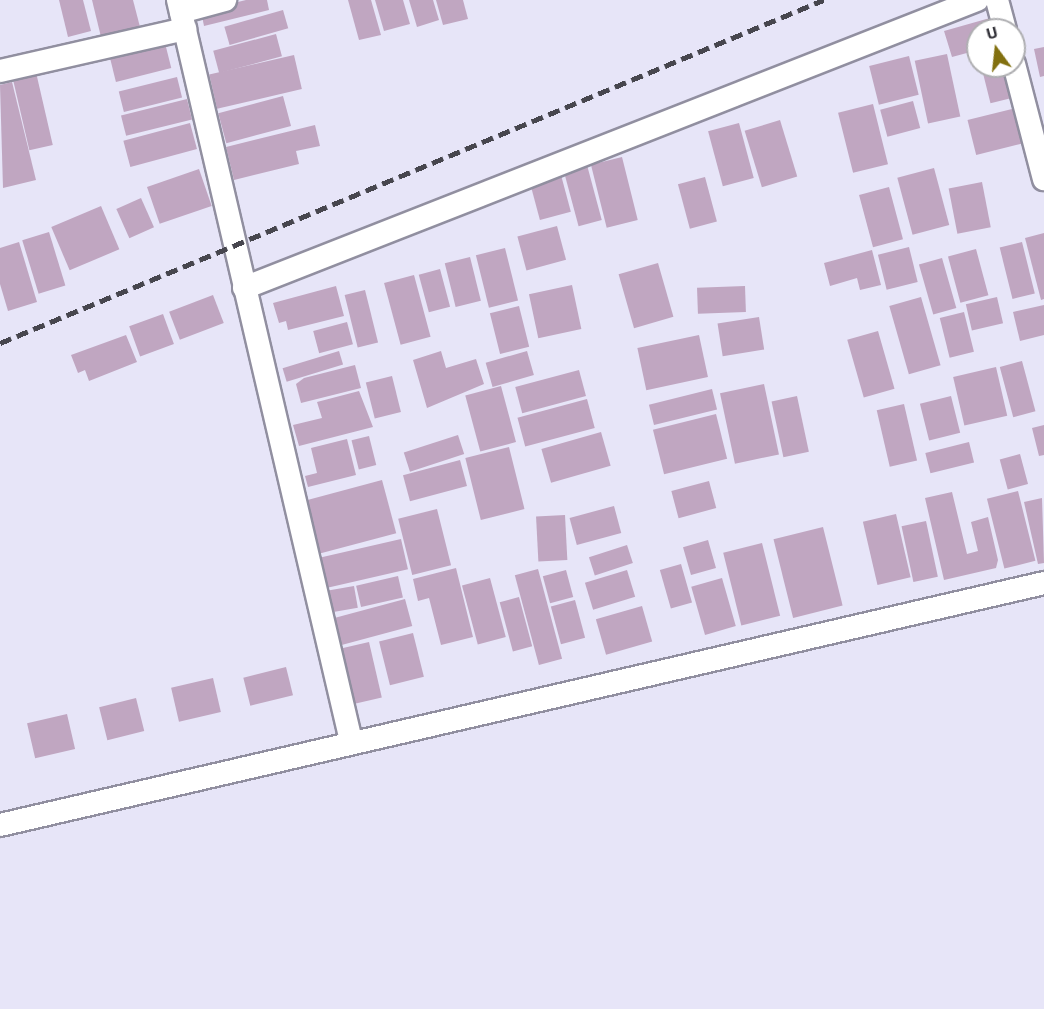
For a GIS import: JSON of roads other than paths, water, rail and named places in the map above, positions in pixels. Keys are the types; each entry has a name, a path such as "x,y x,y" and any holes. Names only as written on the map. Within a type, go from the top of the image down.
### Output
{"street":[{"path":"0,71 225,0"},
{"path":"244,288 977,0"},
{"path":"997,0 1002,18"},
{"path":"181,14 351,741"},
{"path":"1018,78 1044,179"},
{"path":"0,825 351,741 1044,583"}],"railway":[{"path":"0,343 823,0"}]}
